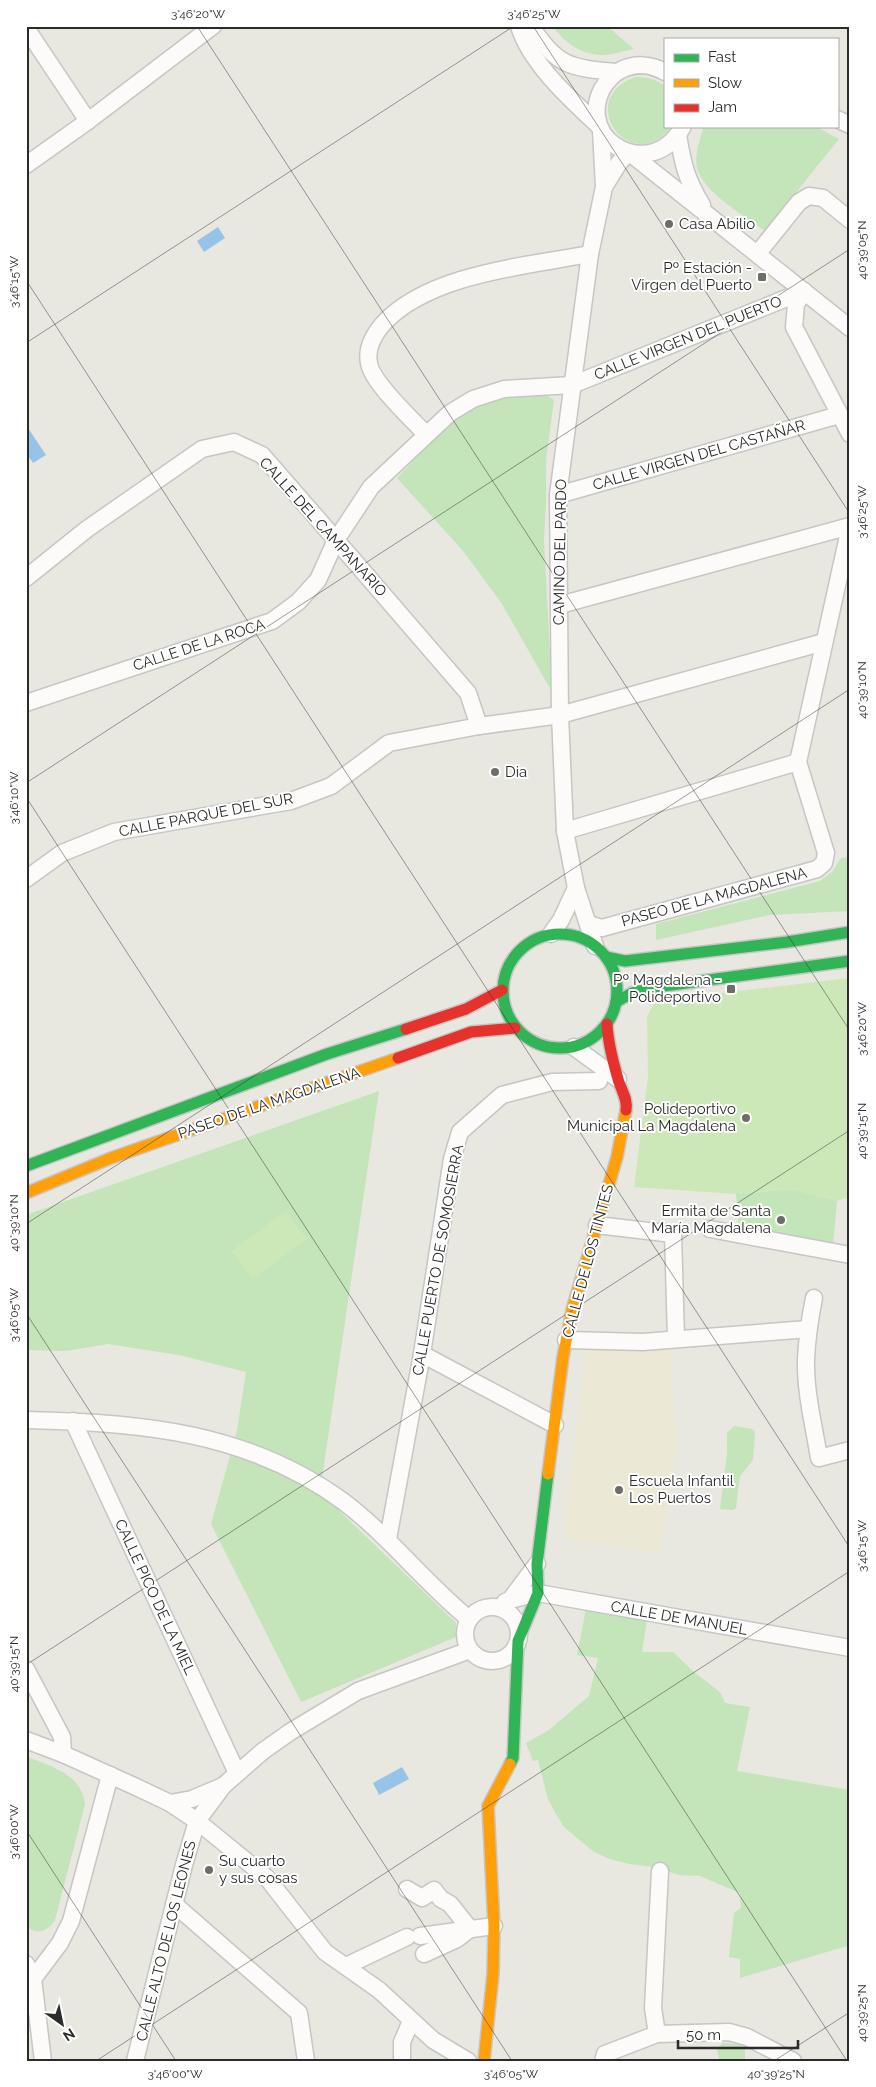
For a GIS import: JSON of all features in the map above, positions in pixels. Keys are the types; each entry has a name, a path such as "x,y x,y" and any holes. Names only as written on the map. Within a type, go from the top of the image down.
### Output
{"main road":[{"path":"600,951 616,978 616,1002 607,1024 598,1034 574,1047 557,1049 542,1046 527,1039 515,1028 503,1003 502,990 506,970 516,953 532,941 551,934 566,934 581,938 600,951 625,961 787,942 850,932"},
{"path":"616,1002 632,993 649,988 850,961"},
{"name":"PASEO DE LA MAGDALENA","path":"26,1166 327,1054 466,1009 502,990"},
{"name":"CALLE DE LOS TINTES","path":"484,2061 493,1974 494,1926 488,1806 513,1758 518,1641 538,1593 537,1564 566,1340 572,1310 618,1157 627,1103 618,1079 608,1038 607,1024"},
{"name":"PASEO DE LA MAGDALENA","path":"26,1193 111,1158 471,1032 515,1028"}],"street":[{"path":"26,165 88,121 213,26"},
{"path":"519,26 523,40 559,88 600,128 612,144 630,153 850,328"},
{"path":"531,26 556,58 580,69 617,72 634,66 664,62"},
{"path":"26,28 88,121"},
{"path":"647,65 664,72"},
{"name":"CAMINO DEL PARDO","path":"600,951 588,924 576,888 565,831 560,715 558,495 590,254 604,188 600,128 596,106 604,85 617,72"},
{"path":"838,119 850,125"},
{"path":"630,153 642,155 663,149 681,130"},
{"path":"681,130 684,171 708,214"},
{"name":"CAMINO DEL PARDO","path":"604,188 630,153"},
{"path":"758,253 799,202 809,196 823,198 850,220"},
{"path":"426,434 378,381 369,365 368,347 377,331 392,314 413,300 435,289 475,276 590,254"},
{"path":"804,291 796,304 794,327 850,434"},
{"name":"CALLE VIRGEN DEL PUERTO","path":"572,384 804,291"},
{"name":"CALLE DE LA ROCA","path":"26,703 272,621 298,602 318,580 336,540 371,487 450,413 474,398 504,389 572,384"},
{"name":"CALLE VIRGEN DEL CASTAÑAR","path":"558,495 839,416"},
{"name":"CALLE DEL CAMPANARIO","path":"26,578 87,528 202,449 234,442 262,455 468,693 479,726"},
{"path":"560,605 850,526 798,762 565,831"},
{"name":"CALLE PARQUE DEL SUR","path":"26,879 62,853 114,832 291,801 330,786 388,743 479,726 560,715 824,642"},
{"name":"PASEO DE LA MAGDALENA","path":"588,924 602,928 816,869 824,863 826,853 798,762"},
{"path":"551,934 562,920 576,888"},
{"path":"574,1047 618,1079"},
{"name":"CALLE PUERTO DE SOMOSIERRA","path":"388,1539 422,1354 452,1159 460,1132 502,1095 552,1082 599,1081"},
{"path":"597,1225 673,1234 676,1339"},
{"path":"710,1229 850,1255"},
{"path":"814,1298 808,1329 806,1361 808,1394 819,1458 850,1450"},
{"path":"566,1340 643,1342 808,1329"},
{"path":"422,1354 555,1425"},
{"path":"26,1420 133,1425 181,1432 236,1445 300,1474 344,1502 388,1539 446,1600 469,1619"},
{"name":"CALLE PICO DE LA MIEL","path":"73,1421 237,1773"},
{"name":"CALLE DE LOS TINTES","path":"502,1604 537,1564"},
{"name":"CALLE DE MANUEL","path":"502,1604 538,1593 850,1648"},
{"path":"502,1604 516,1623 518,1641 514,1649 507,1656 498,1660 487,1661 477,1657 470,1650 465,1634 469,1619 476,1612 502,1604"},
{"path":"197,1821 223,1786 290,1732 358,1691 470,1650"},
{"path":"26,1669 62,1737 62,1754"},
{"path":"26,1740 62,1754 170,1803 197,1821 268,1878 326,1952 379,1990 433,2040 468,2061"},
{"path":"43,2061 28,1974 60,1943 71,1922 110,1775"},
{"path":"170,1803 192,1799 223,1786"},
{"name":"CALLE ALTO DE LOS LEONES","path":"135,2061 174,1904 197,1821"},
{"path":"657,2034 653,2008 660,1871"},
{"path":"407,1889 422,1898 434,1890 441,1899 450,1904 470,1929"},
{"path":"174,1904 299,2013 306,2061"},
{"path":"346,1966 414,1936 494,1926"},
{"path":"424,1954 457,1939 470,1929"},
{"path":"402,2061 402,2042 412,2021"},
{"path":"603,2061 605,2054 657,2034 729,2032 754,2040 793,2061"}],"shaded area":[{"name":"Escuela Infantil Los Puertos","path":"586,1349 635,1352 670,1349 677,1440 660,1553 564,1539"}],"green space":[{"path":"553,26 607,26 634,49 607,55 591,54 572,46"},
{"path":"635,77 651,79 664,85 664,128 670,128 657,140 641,144 627,140 616,130 609,117 609,102 617,88"},
{"path":"703,128 819,128 839,139 765,231 726,203 708,186 697,168 698,147"},
{"path":"548,396 554,400 546,460 544,541 552,692 502,604 464,552 397,478 430,443 470,409 498,398"},
{"path":"850,857 850,911 770,915 656,940 656,924 820,881 832,872 841,858"},
{"name":"Polideportivo Municipal La Magdalena","path":"850,978 850,1197 837,1201 792,1189 736,1194 634,1187 648,1077 647,1017 653,1005 661,1000"},
{"path":"379,1091 322,1478 331,1503 456,1623 456,1637 301,1702 211,1524 237,1431 246,1372 179,1355 108,1344 66,1351 26,1350 26,1215"},
{"path":"792,1189 837,1201 833,1245 739,1229 736,1194"},
{"path":"286,1211 307,1239 252,1279 231,1251"},
{"path":"734,1426 752,1429 755,1432 753,1460 740,1476 736,1508 733,1510 720,1509 727,1453 727,1433"},
{"path":"586,1609 647,1620 642,1652 673,1652 695,1673 720,1692 725,1703 750,1707 737,1771 850,1790 850,1945 740,1978 740,1959 729,1957 734,1913 741,1908 740,1893 700,1876 679,1875 653,1867 610,1859 594,1852 564,1827 548,1799 538,1760 533,1761 526,1743 549,1730 589,1696 598,1658 577,1655"},
{"path":"26,1756 55,1768 71,1778 78,1785 85,1804 55,1920 46,1930 42,1931 34,1931 26,1926"},
{"path":"723,2043 737,2044 745,2047 745,2061 719,2061 717,2048"}],"water":[{"path":"218,227 225,238 204,252 197,241"},
{"path":"28,428 46,455 33,463 26,453"},
{"path":"402,1767 409,1779 379,1795 373,1783"}],"traffic: fast":[{"path":"606,957 625,961 787,942 850,932"},
{"path":"560,934 582,938 592,943 608,959 613,969 617,991 613,1013 608,1023 592,1039 582,1044 560,1048 538,1044 528,1039 512,1023 507,1013 503,991 507,969 512,959 528,943 538,938 560,934"},
{"path":"616,1002 632,993 649,988 850,961"},
{"path":"26,1166 327,1054 406,1029"},
{"path":"510,1764 513,1758 518,1641 538,1593 537,1564 548,1474"}],"traffic: slow":[{"path":"26,1193 111,1158 398,1058"},
{"path":"548,1474 563,1357 572,1310 617,1157 626,1110"},
{"path":"484,2061 493,1974 494,1926 488,1806 510,1764"}],"traffic: jam":[{"path":"406,1029 466,1009 502,990"},
{"path":"607,1024 611,1052 625,1098 626,1110"},
{"path":"398,1058 471,1032 515,1028"}],"place":[{"name":"Casa Abilio","path":"669,224"},
{"name":"Pº Estación - Virgen del Puerto","path":"762,277"},
{"name":"Dia","path":"495,772"},
{"name":"Pº Magdalena - Polideportivo","path":"731,989"},
{"name":"Polideportivo Municipal La Magdalena","path":"746,1118"},
{"name":"Ermita de Santa María Magdalena","path":"781,1220"},
{"name":"Escuela Infantil Los Puertos","path":"619,1490"},
{"name":"Su cuarto y sus cosas","path":"209,1870"}]}
